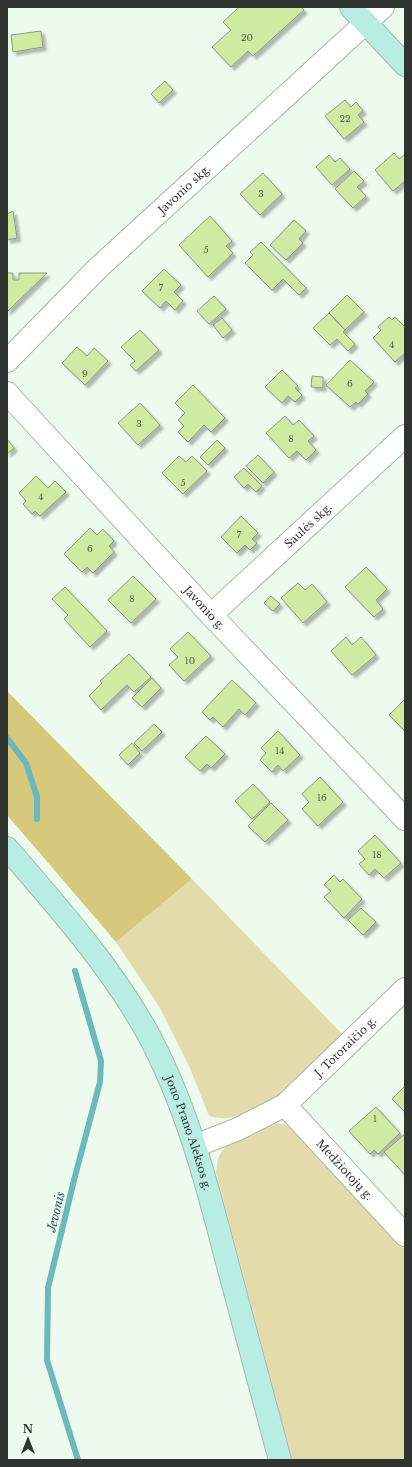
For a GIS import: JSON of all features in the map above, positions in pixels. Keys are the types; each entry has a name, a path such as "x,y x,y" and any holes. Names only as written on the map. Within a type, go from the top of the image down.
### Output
{"street":[{"path":"351,7 405,65"},
{"name":"Javonio skg.","path":"7,361 96,269 383,7"},
{"name":"Javonio g.","path":"7,393 211,615 405,819"},
{"name":"Saulės skg.","path":"211,615 405,436"},
{"name":"Jono Prano Aleksos g.","path":"7,848 68,919 103,964 127,999 167,1073 195,1146 280,1460"},
{"name":"J. Totoraičio g.","path":"195,1146 238,1129 285,1105 405,989"},
{"name":"Medžiotojų g.","path":"285,1105 405,1235"}],"shaded area":[{"path":"7,691 192,879 116,942 7,815"},
{"path":"192,879 343,1035 304,1073 276,1096 261,1106 228,1118 209,1116 189,1066 160,1008 116,942"},
{"path":"275,1123 289,1125 298,1133 405,1250 405,1460 292,1460 216,1172 219,1156 229,1145 244,1136"}],"building":[{"path":"239,7 301,7 304,10 253,56 248,51 231,67 212,47 231,30 223,22"},
{"path":"41,31 43,47 13,52 11,35"},
{"path":"165,81 173,90 159,103 151,94"},
{"path":"345,100 351,107 356,102 363,111 358,115 364,122 344,139 325,116"},
{"path":"394,153 399,159 404,155 405,156 405,181 393,191 375,170"},
{"path":"329,155 335,162 340,158 350,169 332,185 316,167"},
{"path":"354,171 364,181 357,187 366,196 353,208 335,189"},
{"path":"263,173 282,194 260,215 240,194"},
{"path":"13,211 17,238 7,240 7,214"},
{"path":"210,216 232,241 226,246 233,253 208,277 179,245"},
{"path":"294,220 306,231 299,239 303,243 286,260 270,245"},
{"path":"261,242 306,288 299,295 283,279 272,290 245,263 253,255 250,252"},
{"path":"164,269 181,285 174,292 183,301 175,310 166,301 160,308 142,291"},
{"path":"7,273 13,273 13,280 19,280 19,273 47,273 7,312"},
{"path":"347,295 364,312 345,330 329,313"},
{"path":"214,296 226,309 209,324 197,311"},
{"path":"329,313 345,330 343,332 355,344 348,351 337,339 330,345 313,328"},
{"path":"389,317 392,320 395,317 405,327 405,353 395,362 373,338 381,330 378,327"},
{"path":"222,318 232,330 223,338 213,325"},
{"path":"140,330 159,350 136,371 130,365 135,361 121,347"},
{"path":"77,347 87,356 94,348 108,361 85,385 62,363"},
{"path":"350,360 374,382 365,391 368,394 358,404 356,402 350,407 326,385"},
{"path":"282,370 298,386 295,388 302,395 295,402 288,396 282,403 265,387"},
{"path":"312,376 323,377 323,388 311,387"},
{"path":"193,385 225,418 211,432 204,425 188,442 178,432 184,426 178,420 185,413 175,403"},
{"path":"140,403 160,425 138,445 118,423"},
{"path":"285,416 293,425 299,420 314,436 308,441 316,450 306,460 297,451 289,458 266,433"},
{"path":"7,439 14,448 7,454"},
{"path":"217,440 225,448 208,465 200,457"},
{"path":"258,455 274,472 263,483 246,466"},
{"path":"179,456 186,462 192,456 207,471 183,494 162,473"},
{"path":"244,468 262,486 256,492 248,484 244,488 234,477"},
{"path":"36,476 48,488 55,481 66,492 40,516 35,511 32,514 23,504 26,501 19,493"},
{"path":"241,516 258,533 252,539 257,543 250,550 245,545 237,553 221,537"},
{"path":"90,528 97,535 103,529 114,541 109,546 114,552 93,573 87,567 82,572 64,554"},
{"path":"366,567 387,589 376,600 383,609 374,617 345,587"},
{"path":"133,576 156,599 131,623 108,600"},
{"path":"298,583 305,590 312,584 327,602 303,623 281,598"},
{"path":"65,587 107,631 90,647 64,619 68,615 52,599"},
{"path":"271,596 280,604 273,611 264,603"},
{"path":"188,632 211,656 184,681 169,665 178,657 170,649"},
{"path":"346,637 352,645 361,637 376,655 352,675 331,651"},
{"path":"129,654 151,677 134,692 127,685 101,710 89,696 102,683 100,681"},
{"path":"152,678 161,688 142,707 132,698"},
{"path":"232,680 256,703 245,715 239,709 223,727 213,717 210,720 202,712"},
{"path":"405,699 405,731 389,715"},
{"path":"154,724 162,732 142,751 134,743"},
{"path":"278,731 300,755 283,771 278,765 272,772 260,760 266,753 261,748"},
{"path":"206,736 225,754 211,768 207,764 200,771 185,757"},
{"path":"132,743 140,753 128,765 119,755"},
{"path":"320,777 343,802 318,826 302,809 309,802 302,794"},
{"path":"253,784 270,802 252,819 235,801"},
{"path":"271,803 288,820 265,842 248,826"},
{"path":"375,835 401,863 384,878 375,869 369,875 359,864 365,859 358,851"},
{"path":"334,875 340,882 343,879 362,899 344,918 324,897 331,891 324,885"},
{"path":"361,908 376,922 363,935 348,920"},
{"path":"405,1086 405,1112 392,1099"},
{"path":"376,1107 400,1133 378,1154 374,1150 370,1154 349,1131"},
{"path":"405,1134 405,1175 384,1152"}],"waterway":[{"name":"Jevonis","path":"7,738 26,763 37,797 37,819"},
{"name":"Jevonis","path":"75,971 101,1061 100,1082 74,1180 48,1288 47,1360 78,1460"}]}
